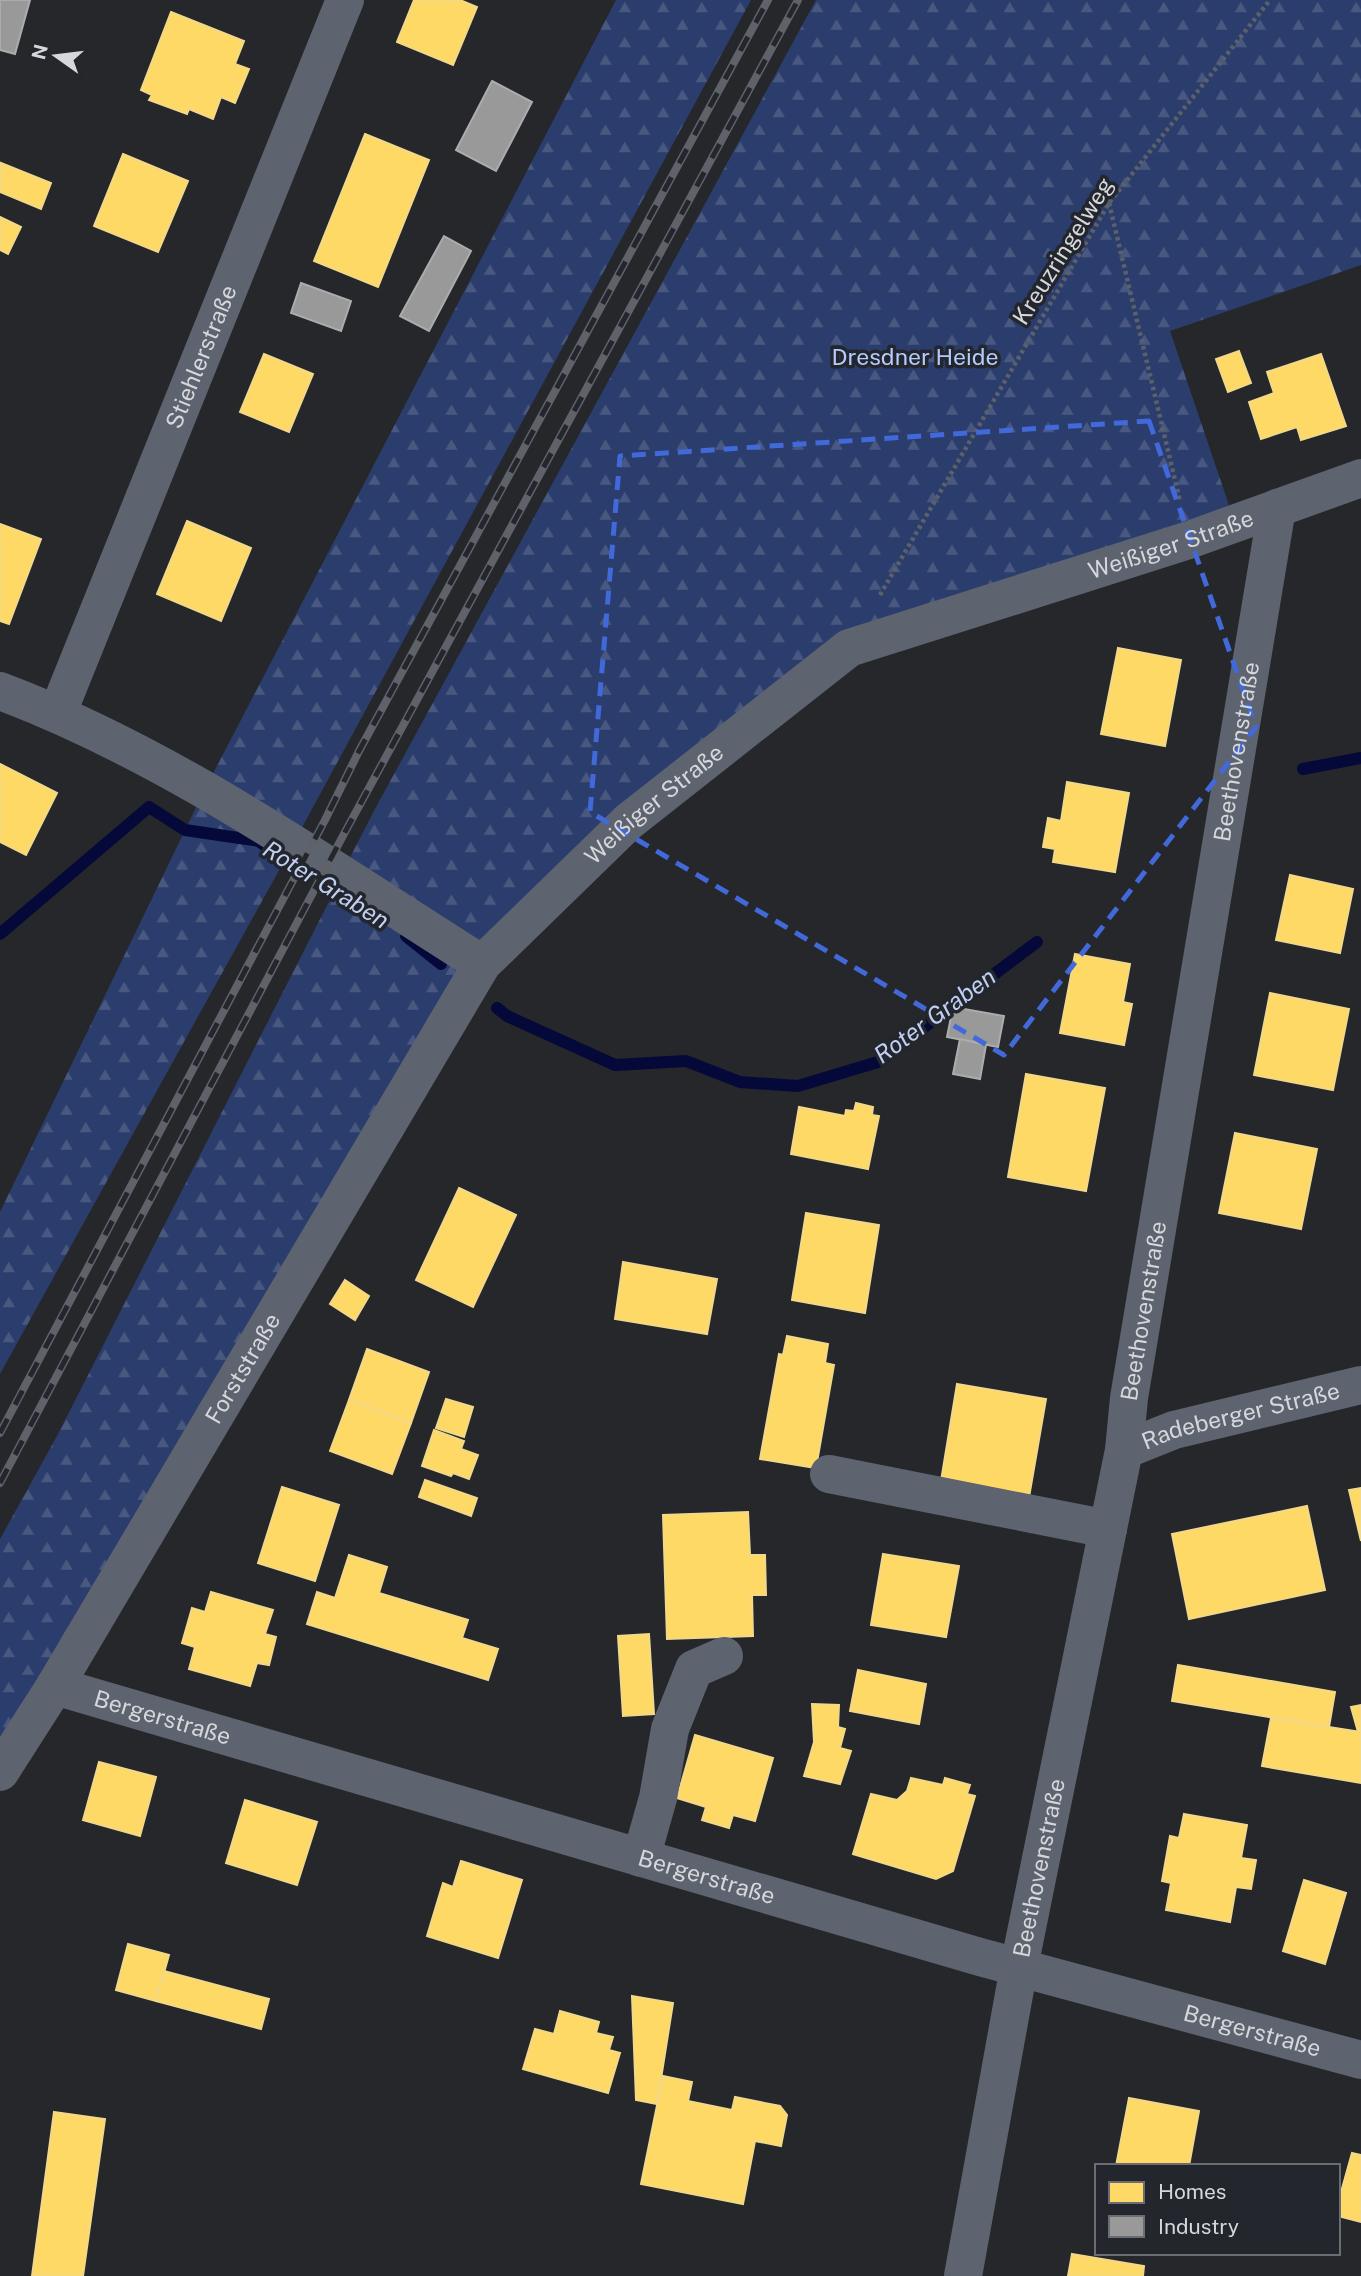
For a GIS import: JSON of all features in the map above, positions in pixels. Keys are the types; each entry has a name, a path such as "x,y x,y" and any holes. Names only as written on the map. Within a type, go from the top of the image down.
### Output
{"street":[{"name":"Stiehlerstraße","path":"58,712 345,0"},
{"name":"Weißiger Straße","path":"482,964 628,822 849,648 1189,540 1361,478"},
{"name":"Beethovenstraße","path":"964,2276 1019,1967 1124,1450 1129,1398 1277,508"},
{"path":"0,691 58,712 205,789 482,964"},
{"name":"Forststraße","path":"0,1772 55,1686 482,964"},
{"name":"Radeberger Straße","path":"1124,1450 1174,1430 1361,1385"},
{"path":"829,1474 1108,1530"},
{"path":"641,1858 658,1798 670,1730 694,1670 724,1656"},
{"name":"Bergerstraße","path":"55,1686 980,1957 1361,2060"}],"path":[{"name":"Kreuzringelweg","path":"849,648 1109,203 1270,0"},
{"path":"1109,203 1189,540"}],"highlighted area":[{"path":"1149,421 1256,727 1004,1055 590,812 620,456"}],"green space":[{"name":"Dresdner Heide","path":"616,0 751,0 293,844 341,875 816,0 1361,0 1361,265 1170,331 1235,523 849,648 482,964 0,1772 0,1539 57,1436 342,876 293,845 0,1374 0,1212 205,789"}],"building: Homes":[{"path":"414,0 460,0 477,7 453,65 397,42"},
{"path":"171,12 244,41 235,64 249,69 235,103 221,97 213,119 189,109 187,114 149,100 152,95 141,90"},
{"path":"365,134 429,160 378,287 314,261"},
{"path":"123,154 188,181 158,252 94,226"},
{"path":"1,163 51,183 41,209 0,192"},
{"path":"0,217 21,227 8,254 0,250"},
{"path":"1239,351 1251,383 1228,392 1216,359"},
{"path":"264,354 313,374 289,432 240,412"},
{"path":"1321,354 1346,426 1301,440 1297,427 1261,439 1249,402 1274,393 1267,372"},
{"path":"187,521 251,548 221,621 157,594"},
{"path":"0,524 41,539 9,624 0,621"},
{"path":"1118,648 1181,660 1165,746 1101,734"},
{"path":"0,764 57,793 26,855 0,842"},
{"path":"1067,782 1129,793 1115,872 1053,862 1055,849 1043,847 1048,818 1061,821"},
{"path":"1290,875 1353,889 1340,953 1276,940"},
{"path":"1075,954 1130,964 1123,1002 1132,1004 1124,1045 1060,1033"},
{"path":"1270,993 1349,1009 1333,1090 1254,1075"},
{"path":"1026,1074 1105,1088 1086,1191 1008,1177"},
{"path":"856,1103 873,1107 872,1115 879,1116 868,1169 791,1154 799,1107 845,1116 846,1110 854,1111"},
{"path":"1235,1133 1317,1149 1301,1229 1219,1213"},
{"path":"459,1188 516,1215 473,1307 416,1280"},
{"path":"806,1213 879,1225 865,1313 792,1300"},
{"path":"623,1262 717,1279 707,1334 615,1319"},
{"path":"345,1280 369,1296 355,1320 330,1304"},
{"path":"787,1336 828,1344 825,1363 834,1365 816,1468 760,1459 779,1354 783,1355"},
{"path":"367,1349 429,1372 411,1423 349,1400"},
{"path":"957,1384 1046,1399 1028,1503 940,1487"},
{"path":"446,1399 473,1407 464,1437 436,1428"},
{"path":"349,1400 411,1423 392,1474 330,1451"},
{"path":"434,1430 464,1441 461,1449 478,1455 469,1479 422,1466"},
{"path":"425,1480 477,1498 471,1516 419,1497"},
{"path":"282,1487 339,1505 315,1581 258,1563"},
{"path":"1361,1488 1361,1541 1349,1490"},
{"path":"1307,1506 1325,1590 1189,1619 1172,1534"},
{"path":"748,1512 750,1555 765,1555 766,1595 752,1595 753,1636 667,1639 663,1515"},
{"path":"883,1554 959,1566 946,1637 871,1625"},
{"path":"349,1555 387,1567 379,1593 468,1620 462,1638 498,1649 488,1680 307,1624 317,1592 335,1598"},
{"path":"211,1592 273,1610 265,1634 276,1637 269,1665 257,1663 250,1686 189,1669 195,1647 182,1643 192,1608 205,1612"},
{"path":"649,1634 654,1714 623,1716 618,1636"},
{"path":"1178,1665 1335,1692 1329,1727 1172,1701"},
{"path":"858,1670 926,1684 919,1724 850,1711"},
{"path":"812,1704 839,1705 838,1727 845,1729 840,1748 851,1751 840,1784 804,1776 814,1742"},
{"path":"1361,1705 1361,1732 1358,1732 1351,1707"},
{"path":"1271,1718 1361,1732 1361,1783 1262,1766"},
{"path":"695,1735 773,1758 755,1821 733,1815 729,1828 702,1820 706,1807 677,1798"},
{"path":"99,1762 156,1777 140,1836 83,1820"},
{"path":"911,1778 943,1785 945,1778 970,1785 967,1794 975,1796 953,1871 936,1879 853,1854 871,1794 897,1800 907,1791"},
{"path":"245,1800 317,1822 297,1885 226,1863"},
{"path":"1184,1814 1247,1825 1241,1858 1256,1860 1251,1889 1236,1887 1230,1922 1166,1910 1171,1883 1162,1881 1170,1836 1179,1838"},
{"path":"461,1861 522,1880 498,1958 427,1936 443,1883 453,1887"},
{"path":"1304,1880 1346,1893 1325,1964 1283,1951"},
{"path":"128,1944 169,1955 156,2001 116,1990"},
{"path":"164,1971 269,1999 261,2029 156,2001"},
{"path":"632,1996 673,2003 657,2104 636,2100"},
{"path":"560,2011 599,2022 596,2033 613,2037 609,2050 620,2053 608,2093 523,2069 535,2029 554,2034"},
{"path":"663,2076 692,2082 688,2101 732,2110 735,2097 780,2106 787,2115 781,2146 755,2141 743,2204 641,2184"},
{"path":"1129,2098 1199,2111 1189,2164 1116,2164"},
{"path":"54,2112 105,2119 83,2276 32,2276"},
{"path":"1352,2153 1361,2155 1361,2222 1340,2217 1340,2196"},
{"path":"1072,2254 1144,2266 1143,2276 1068,2276"}],"building: Industry":[{"path":"0,0 30,0 15,54 0,50"},
{"path":"492,81 532,102 496,171 456,150"},
{"path":"444,236 471,251 429,331 400,316"},
{"path":"301,283 351,301 341,331 291,313"},
{"path":"953,1007 1004,1016 998,1047 947,1037"},
{"path":"960,1039 986,1045 980,1079 953,1074"}],"waterway":[{"name":"Roter Graben","path":"1303,769 1361,758"},
{"name":"Roter Graben","path":"0,934 149,807 185,830 259,841 264,845"},
{"name":"Roter Graben","path":"406,936 441,964"},
{"name":"Roter Graben","path":"497,1008 507,1016 615,1065 686,1061 740,1082 798,1086 878,1062 1037,942"}],"railway":[{"path":"0,1433 359,751 768,0"},
{"path":"0,1483 345,832 798,0"}]}
